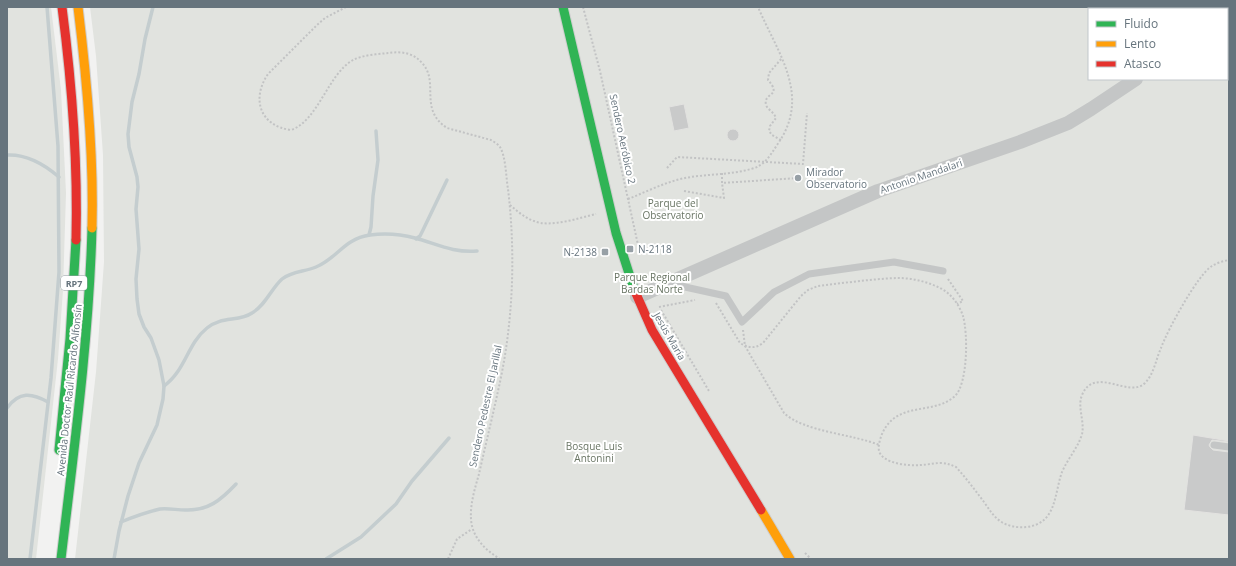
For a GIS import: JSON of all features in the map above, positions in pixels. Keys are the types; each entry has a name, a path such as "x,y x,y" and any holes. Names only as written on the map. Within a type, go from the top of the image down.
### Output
{"main road":[{"name":"Avenida Doctor Raúl Ricardo Alfonsín","path":"57,461 69,355 74,287 76,228 73,117 62,7"},
{"name":"Avenida Doctor Raúl Ricardo Alfonsín","path":"61,559 85,351 89,302 92,226 92,180 88,106 78,7"},
{"name":"Jesús María","path":"563,7 616,233 637,297 652,330 790,559"},
{"path":"64,530 65,559"}],"street":[{"name":"Antonio Mandalari","path":"637,297 871,194 1020,142 1068,123 1134,80"}],"lane":[{"path":"670,282 685,287 726,296 742,322 774,292 809,274 894,262 943,271"},
{"path":"1214,445 1229,447"}],"path":[{"name":"Sendero Pedestre El Jarillal","path":"346,7 317,25 268,74 263,81 259,95 265,118 276,127 284,130 297,128 308,118 341,71 352,61 367,56 398,52 412,55 426,67 428,74 430,103 436,119 447,128 491,140 500,147 504,159 510,205 512,259 508,338 499,390 473,498 470,519 472,529"},
{"name":"Sendero Aeróbico 2","path":"583,7 600,71 641,260"},
{"path":"628,200 674,181 752,169 765,162 781,140 792,111 793,96 791,83 782,58 758,7"},
{"path":"781,140 772,135 769,131 770,126 776,118 767,106 766,101 774,92 773,85 768,80 768,73 782,58"},
{"path":"667,168 677,157 803,164 807,113"},
{"path":"684,191 724,198 722,173"},
{"path":"722,183 798,178"},
{"path":"510,205 532,221 542,224 601,213"},
{"path":"714,300 736,338 740,343 752,348 763,343 801,296 808,290 818,286 901,278 928,283 940,288 957,304 963,316 965,327 965,367 961,387 955,395 947,401 900,414 892,420 885,428 879,445 879,451 888,461 909,466 940,463 949,464 956,467 1000,521 1009,526 1022,528 1033,527 1043,522 1050,513 1055,501 1063,471 1080,440 1082,431 1081,402 1082,395 1086,389 1099,382 1106,382 1132,388 1140,387 1145,384 1152,372 1165,337 1199,279 1212,266 1229,260"},
{"path":"943,271 963,301 957,304"},
{"path":"659,307 697,299"},
{"path":"742,322 745,346 784,413 790,419 805,426 861,439 879,445"},
{"path":"448,559 457,539 472,529 483,546 500,559"}],"green space":[{"path":"7,7 51,7 61,90 66,193 63,290 58,359 36,559 7,559"},
{"name":"Parque Regional Bardas Norte","path":"90,7 1229,7 1229,559 75,559 96,372 104,262 103,155 96,56"}],"building":[{"path":"684,104 689,128 674,131 669,107"},
{"path":"731,129 735,129 739,135 735,141 731,141 727,137 727,133"},
{"path":"1193,435 1229,441 1212,440 1209,445 1213,450 1229,452 1229,515 1184,510"}],"waterway":[{"path":"30,559 51,378 59,272 58,146 47,7"},
{"path":"114,559 128,496 139,463 157,425 163,399 164,386 159,360 151,338 144,327 139,314 136,279 139,249 136,209 138,187 137,177 129,147 128,134 132,102 153,7"},
{"path":"369,235 378,160 376,131"},
{"path":"7,155 28,158 47,168 59,177"},
{"path":"416,239 420,236 447,180"},
{"path":"164,386 171,380 182,365 200,334 212,324 224,320 247,316 261,306 274,288 286,276 312,269 324,263 353,240 370,235 387,234 415,238 445,248 460,251 477,251"},
{"path":"7,408 16,399 26,395 31,395 48,402"},
{"path":"326,559 361,537 396,504 412,481 449,438"},
{"path":"121,522 160,509 201,509 219,500 236,484"}],"traffic: fast":[{"path":"563,7 616,233 634,289"},
{"path":"61,559 76,435 88,311 92,228"},
{"path":"59,450 70,339 76,240"}],"traffic: slow":[{"path":"78,7 89,117 92,173 92,228"},
{"path":"761,510 790,559"}],"traffic: jam":[{"path":"62,7 74,123 76,240"},
{"path":"634,289 652,330 761,510"}],"place":[{"name":"Mirador Observatorio","path":"798,178"},
{"name":"N-2118","path":"630,249"},
{"name":"N-2138","path":"605,252"}],"park label":[{"name":"Parque del Observatorio","path":"673,208"},
{"name":"Bosque Luis Antonini","path":"594,452"}]}
